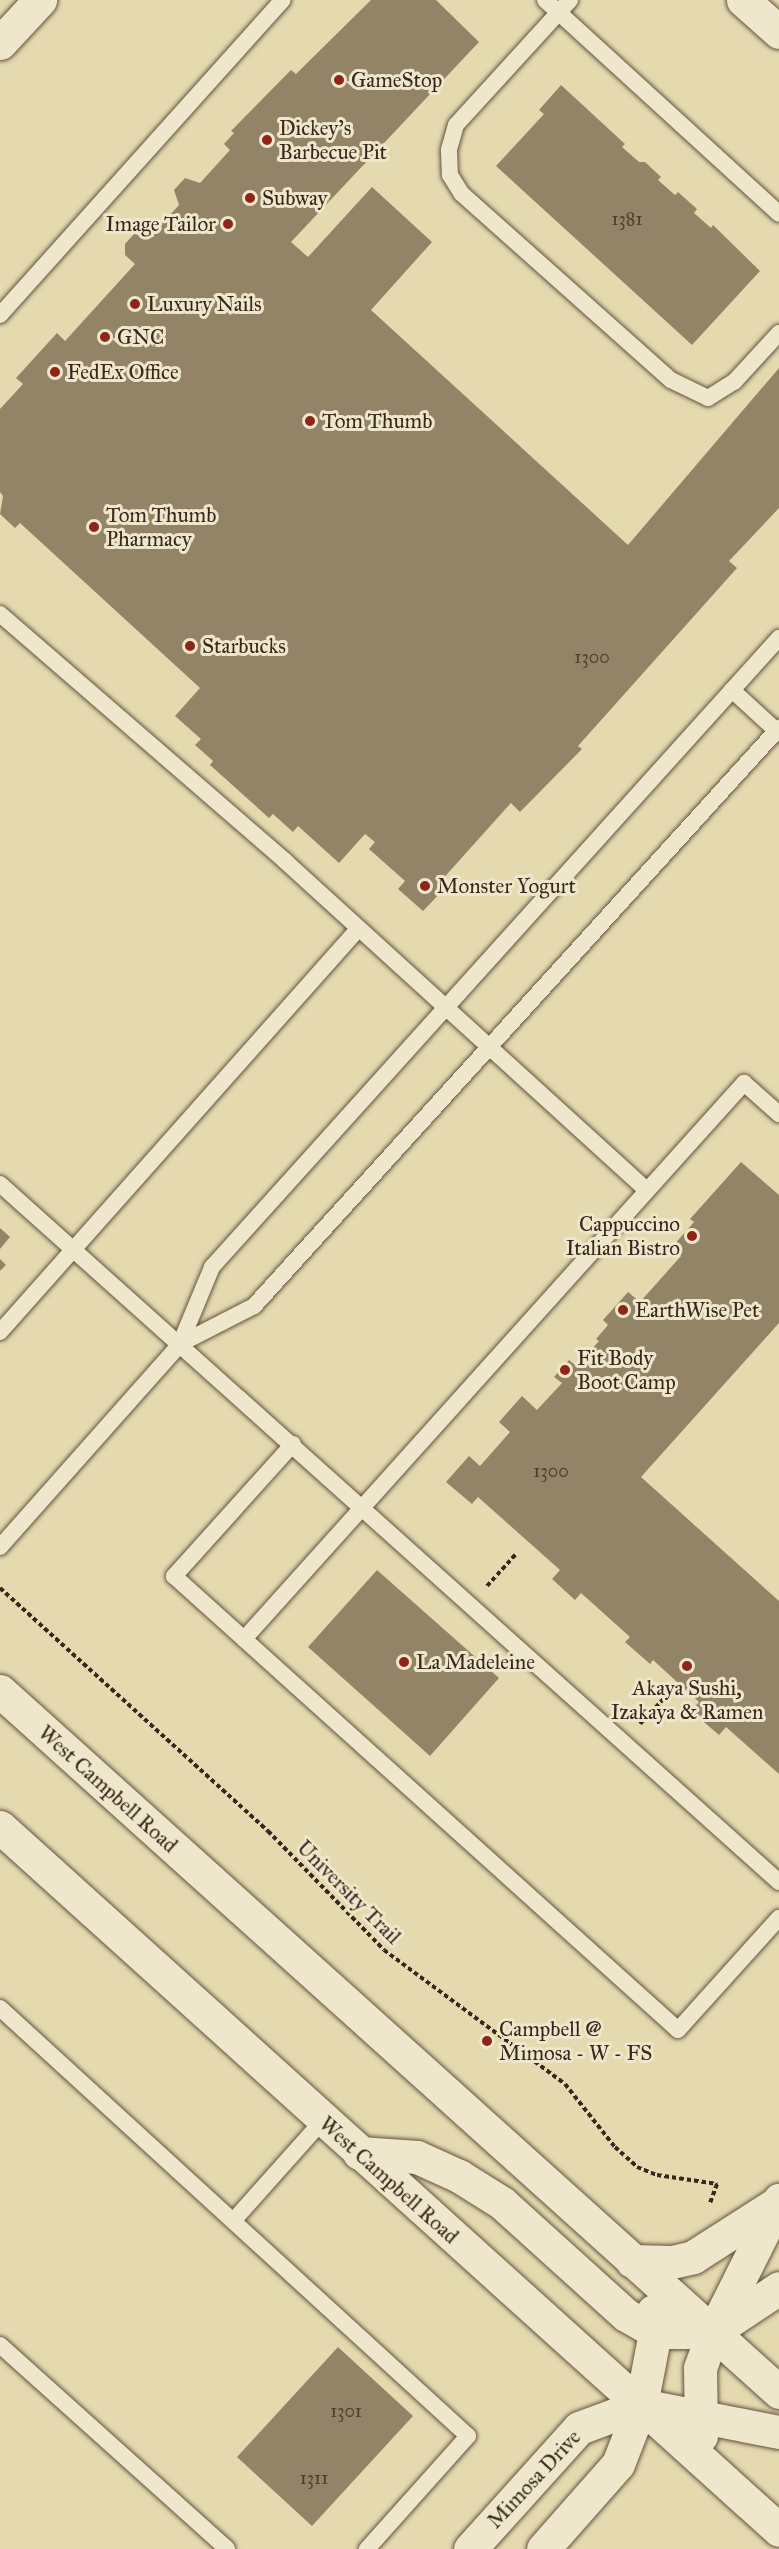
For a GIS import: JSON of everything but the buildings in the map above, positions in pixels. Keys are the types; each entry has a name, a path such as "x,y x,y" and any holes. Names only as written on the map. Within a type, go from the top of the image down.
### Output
{"main road":[{"path":"0,43 40,0"},
{"path":"743,0 779,32"},
{"name":"West Campbell Road","path":"0,1691 779,2392"},
{"name":"West Campbell Road","path":"0,1827 779,2530"},
{"path":"359,2153 417,2157 459,2176 502,2203 626,2315 655,2331 713,2332 779,2288"},
{"path":"632,2261 672,2262 693,2258 777,2202"},
{"path":"709,2468 698,2414 700,2368 713,2332 777,2202"},
{"path":"543,2549 618,2464 640,2405 655,2331 651,2291 632,2261"},
{"path":"640,2405 698,2414 779,2432"},
{"name":"Mimosa Drive","path":"470,2549 579,2428 640,2405"}],"lane":[{"path":"0,315 283,0"},
{"path":"545,0 779,214"},
{"path":"570,0 456,125 449,150 450,175 462,194 671,381 708,398 734,382 779,333"},
{"path":"0,614 359,928 647,1190"},
{"path":"0,1547 180,1344 212,1267 447,1010 779,638"},
{"path":"180,1344 254,1306 778,730 732,690"},
{"path":"0,1332 76,1251 359,928"},
{"path":"244,1639 744,1083 779,1114"},
{"path":"0,1184 293,1444 779,1882"},
{"path":"293,1444 174,1576 678,2030 779,1918"},
{"path":"0,2008 468,2436 367,2549"},
{"path":"234,2220 323,2120"},
{"path":"0,2344 227,2549"}],"path":[{"path":"470,1605 516,1554"},
{"name":"University Trail","path":"0,1588 268,1831 350,1920 384,1950 576,2095 615,2147 637,2167 657,2175 717,2184 704,2213"},
{"path":"663,1700 669,1693"}],"place":[{"name":"GameStop","path":"339,80"},
{"name":"Dickey's Barbecue Pit","path":"267,140"},
{"name":"Subway","path":"250,198"},
{"name":"Image Tailor","path":"228,224"},
{"name":"Luxury Nails","path":"135,304"},
{"name":"GNC","path":"105,337"},
{"name":"FedEx Office","path":"55,372"},
{"name":"Tom Thumb","path":"310,421"},
{"name":"Tom Thumb Pharmacy","path":"94,527"},
{"name":"Starbucks","path":"190,646"},
{"name":"Monster Yogurt","path":"425,886"},
{"name":"Cappuccino Italian Bistro","path":"692,1236"},
{"name":"EarthWise Pet","path":"623,1310"},
{"name":"Fit Body Boot Camp","path":"565,1370"},
{"name":"La Madeleine","path":"404,1662"},
{"name":"Akaya Sushi, Izakaya & Ramen","path":"687,1666"},
{"name":"Campbell @ Mimosa - W - FS","path":"487,2041"}]}
